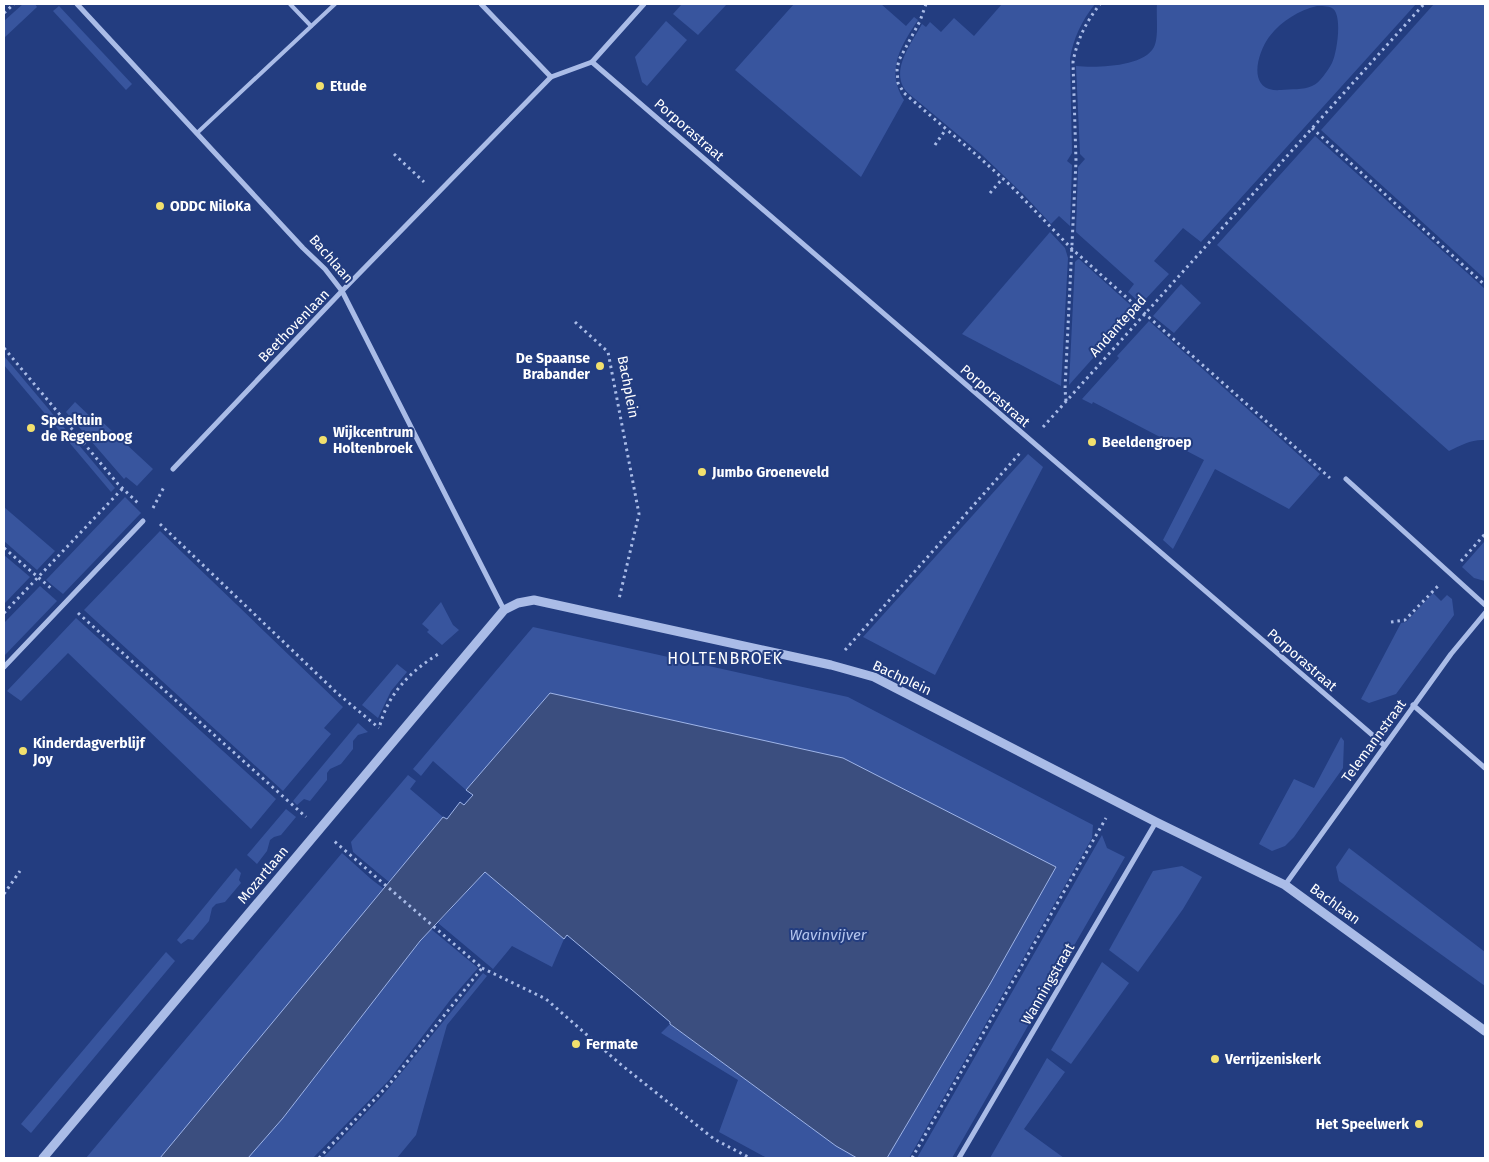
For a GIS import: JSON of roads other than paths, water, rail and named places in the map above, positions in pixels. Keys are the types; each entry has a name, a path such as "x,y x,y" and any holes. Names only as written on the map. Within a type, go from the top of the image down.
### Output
{"street":[{"name":"Bachlaan","path":"77,4 303,248 325,269 342,292 504,610"},
{"path":"481,4 551,77"},
{"name":"Beethovenlaan","path":"173,469 551,77 592,62 644,4"},
{"name":"Porporastraat","path":"592,62 1384,745"},
{"path":"1346,479 1485,605"},
{"path":"4,667 143,521"},
{"name":"Bachplein","path":"504,610 518,603 534,600 831,665 874,677 1156,822"},
{"name":"Mozartlaan","path":"43,1158 504,610"},
{"name":"Telemannstraat","path":"1285,885 1384,745 1451,654 1485,613"},
{"path":"1414,705 1485,768"},
{"name":"Bachlaan","path":"1156,822 1285,885 1485,1031"},
{"name":"Wanningstraat","path":"960,1158 1156,822"}],"lane":[{"path":"290,4 311,26"},
{"path":"197,133 335,4"}],"water":[{"name":"Wavinvijver","path":"550,693 843,758 1056,867 990,984 887,1158 857,1158 836,1146 670,1024 670,1022 567,935 564,939 485,872 420,941 283,1118 248,1158 160,1158 443,817 447,819 460,802 464,805 473,795 466,790"}],"place":[{"name":"Etude","path":"320,86"},
{"name":"ODDC NiloKa","path":"160,206"},
{"name":"De Spaanse Brabander","path":"600,366"},
{"name":"Speeltuin de Regenboog","path":"31,428"},
{"name":"Wijkcentrum Holtenbroek","path":"323,440"},
{"name":"Beeldengroep","path":"1092,442"},
{"name":"Jumbo Groeneveld","path":"702,472"},
{"name":"Kinderdagverblijf Joy","path":"23,751"},
{"name":"Fermate","path":"576,1044"},
{"name":"Verrijzeniskerk","path":"1215,1059"},
{"name":"Het Speelwerk","path":"1419,1124"}],"district":[{"name":"HOLTENBROEK","path":"725,658"}]}
